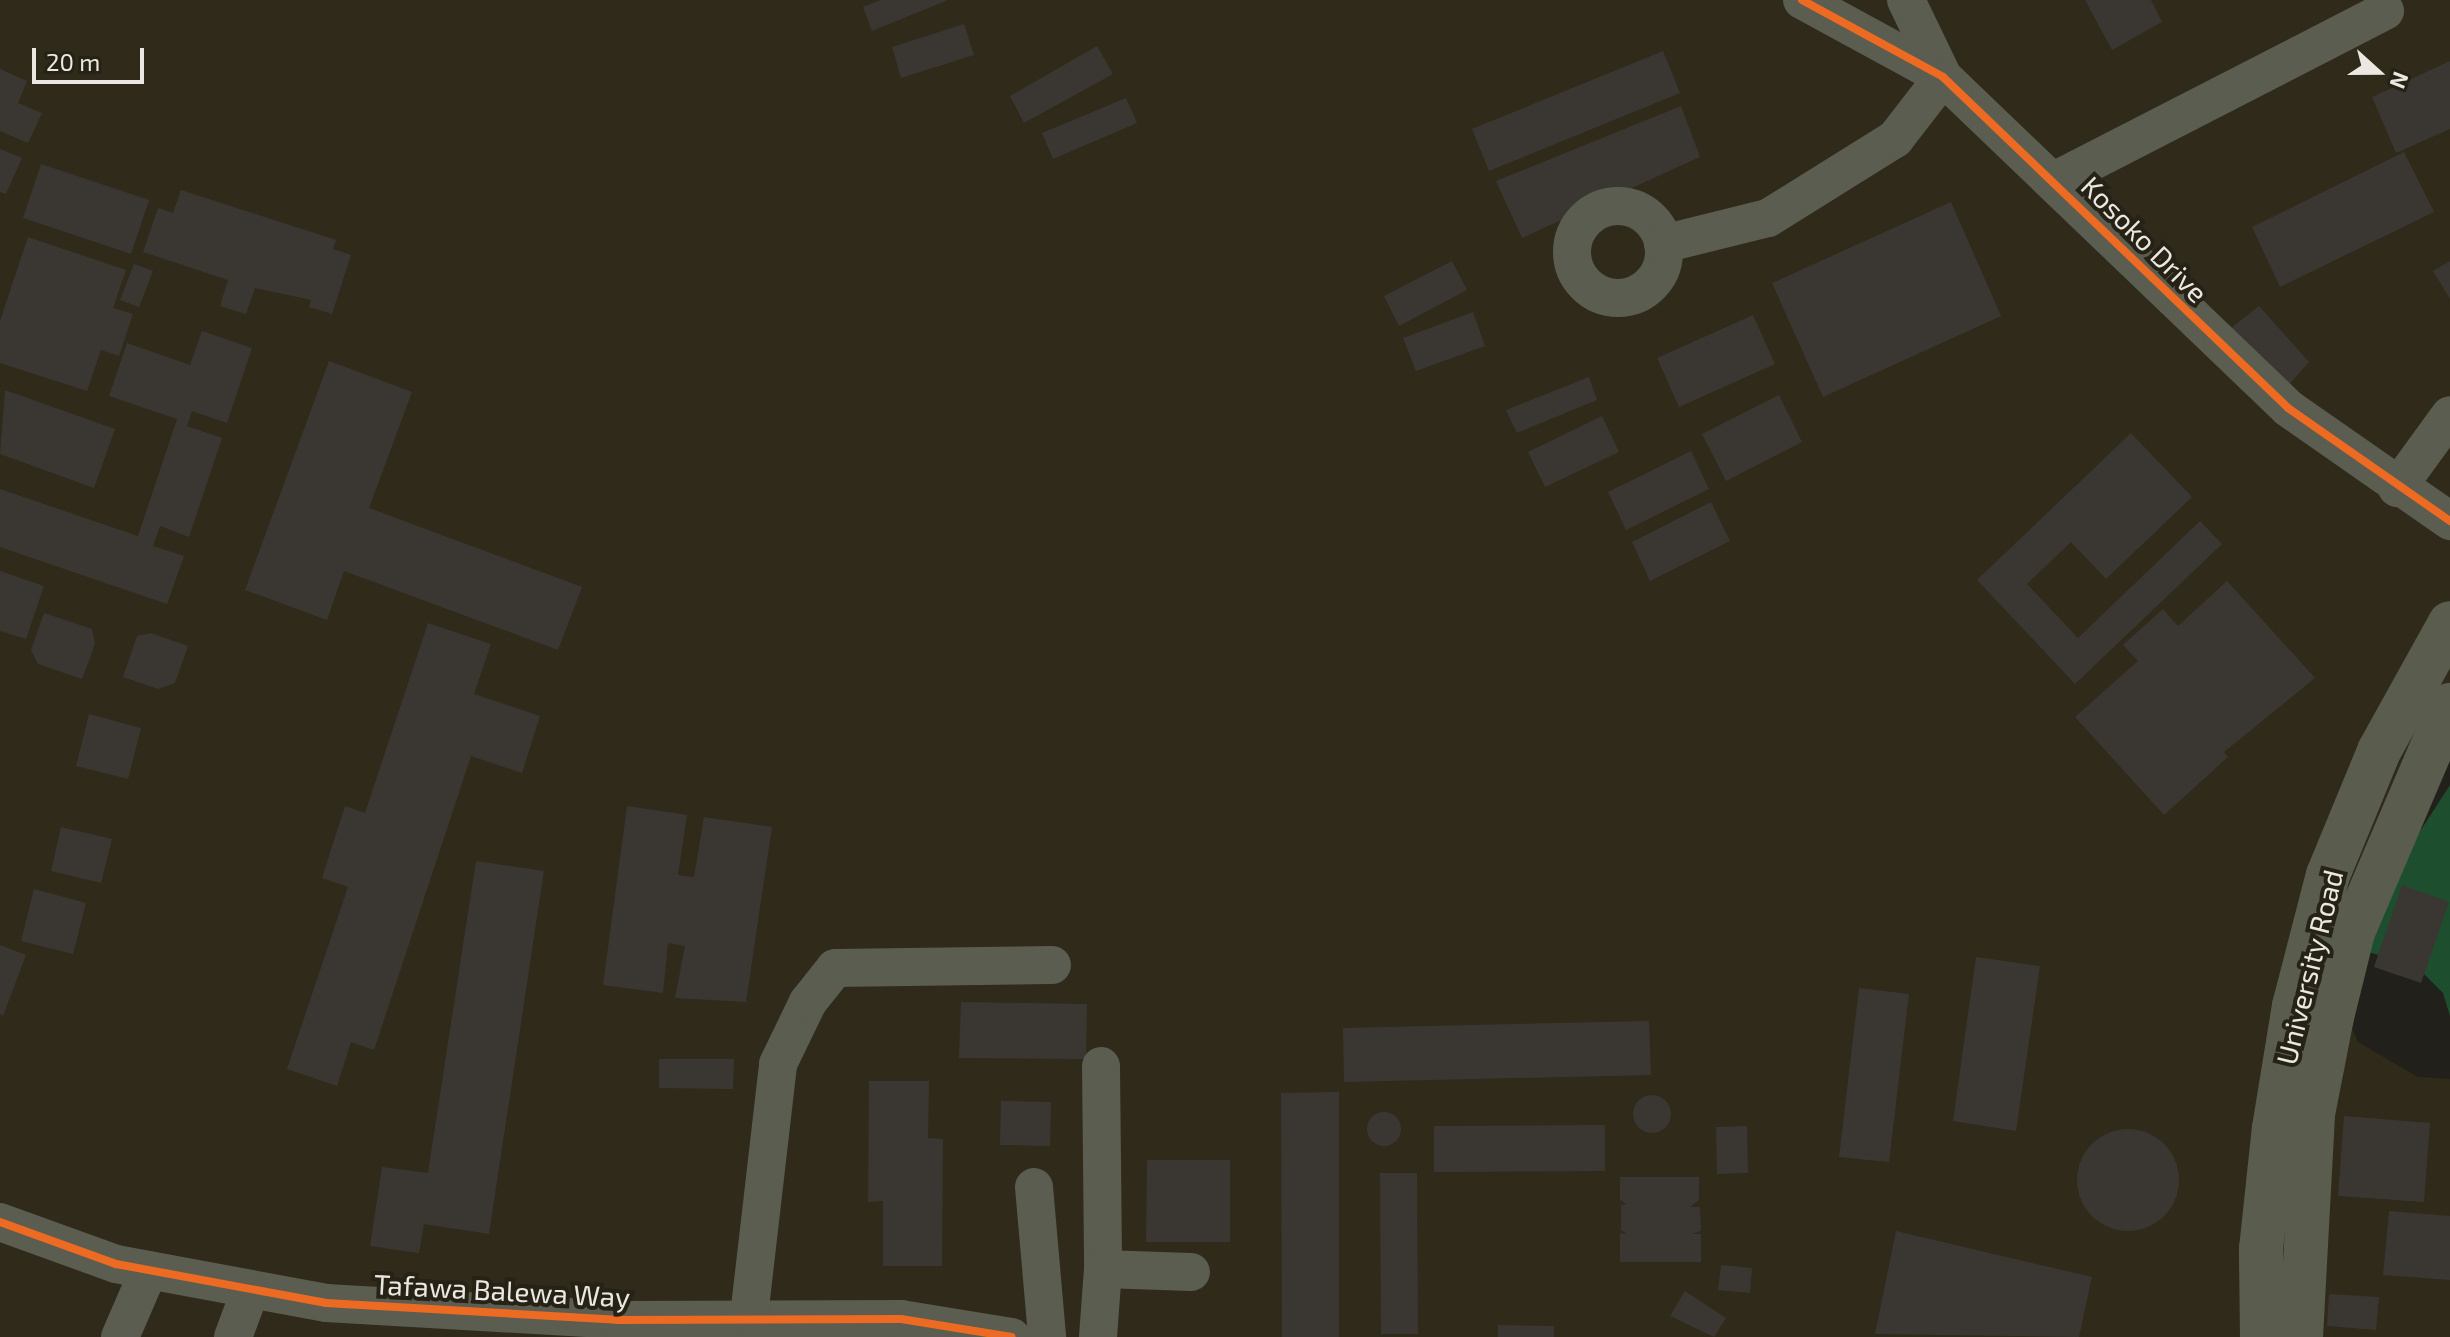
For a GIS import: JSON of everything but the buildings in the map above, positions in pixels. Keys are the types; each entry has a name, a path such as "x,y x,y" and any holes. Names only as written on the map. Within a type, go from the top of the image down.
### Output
{"main road":[{"name":"University Road","path":"2262,1337 2261,1249 2274,1128 2294,1006 2328,875 2379,751 2450,623"},
{"name":"University Road","path":"2301,1337 2313,1114 2332,1017 2353,932 2450,705"}],"street":[{"name":"Kosoko Drive","path":"1802,0 1943,77 2056,180 2288,408 2397,488 2450,521"},
{"name":"Kosoko Drive","path":"1906,0 1943,77"},
{"path":"2056,180 2385,11"},
{"path":"1663,244 1768,218 1895,139 1943,77"},
{"path":"2397,488 2450,415"},
{"path":"749,1316 778,1064 808,1002 835,968 1052,965"},
{"path":"1098,1337 1103,1269 1101,1066"},
{"path":"1034,1187 1047,1337"},
{"name":"Tafawa Balewa Way","path":"0,1222 29,1238 249,1294 617,1320 749,1316 1012,1337"},
{"path":"1103,1269 1191,1272"},
{"path":"120,1337 149,1270"},
{"path":"233,1337 249,1294"}],"shaded area":[{"path":"0,0 2450,0 2450,733 2324,964 2358,1042 2418,1077 2450,1079 2450,1337 0,1337"},
{"path":"2450,785 2450,1016 2443,993 2415,965 2368,952 2375,901"}],"cycle path":[{"path":"1802,0 1943,77 2288,408 2450,521"},
{"path":"0,1222 116,1264 326,1303 617,1320 901,1319 1012,1337"}]}
